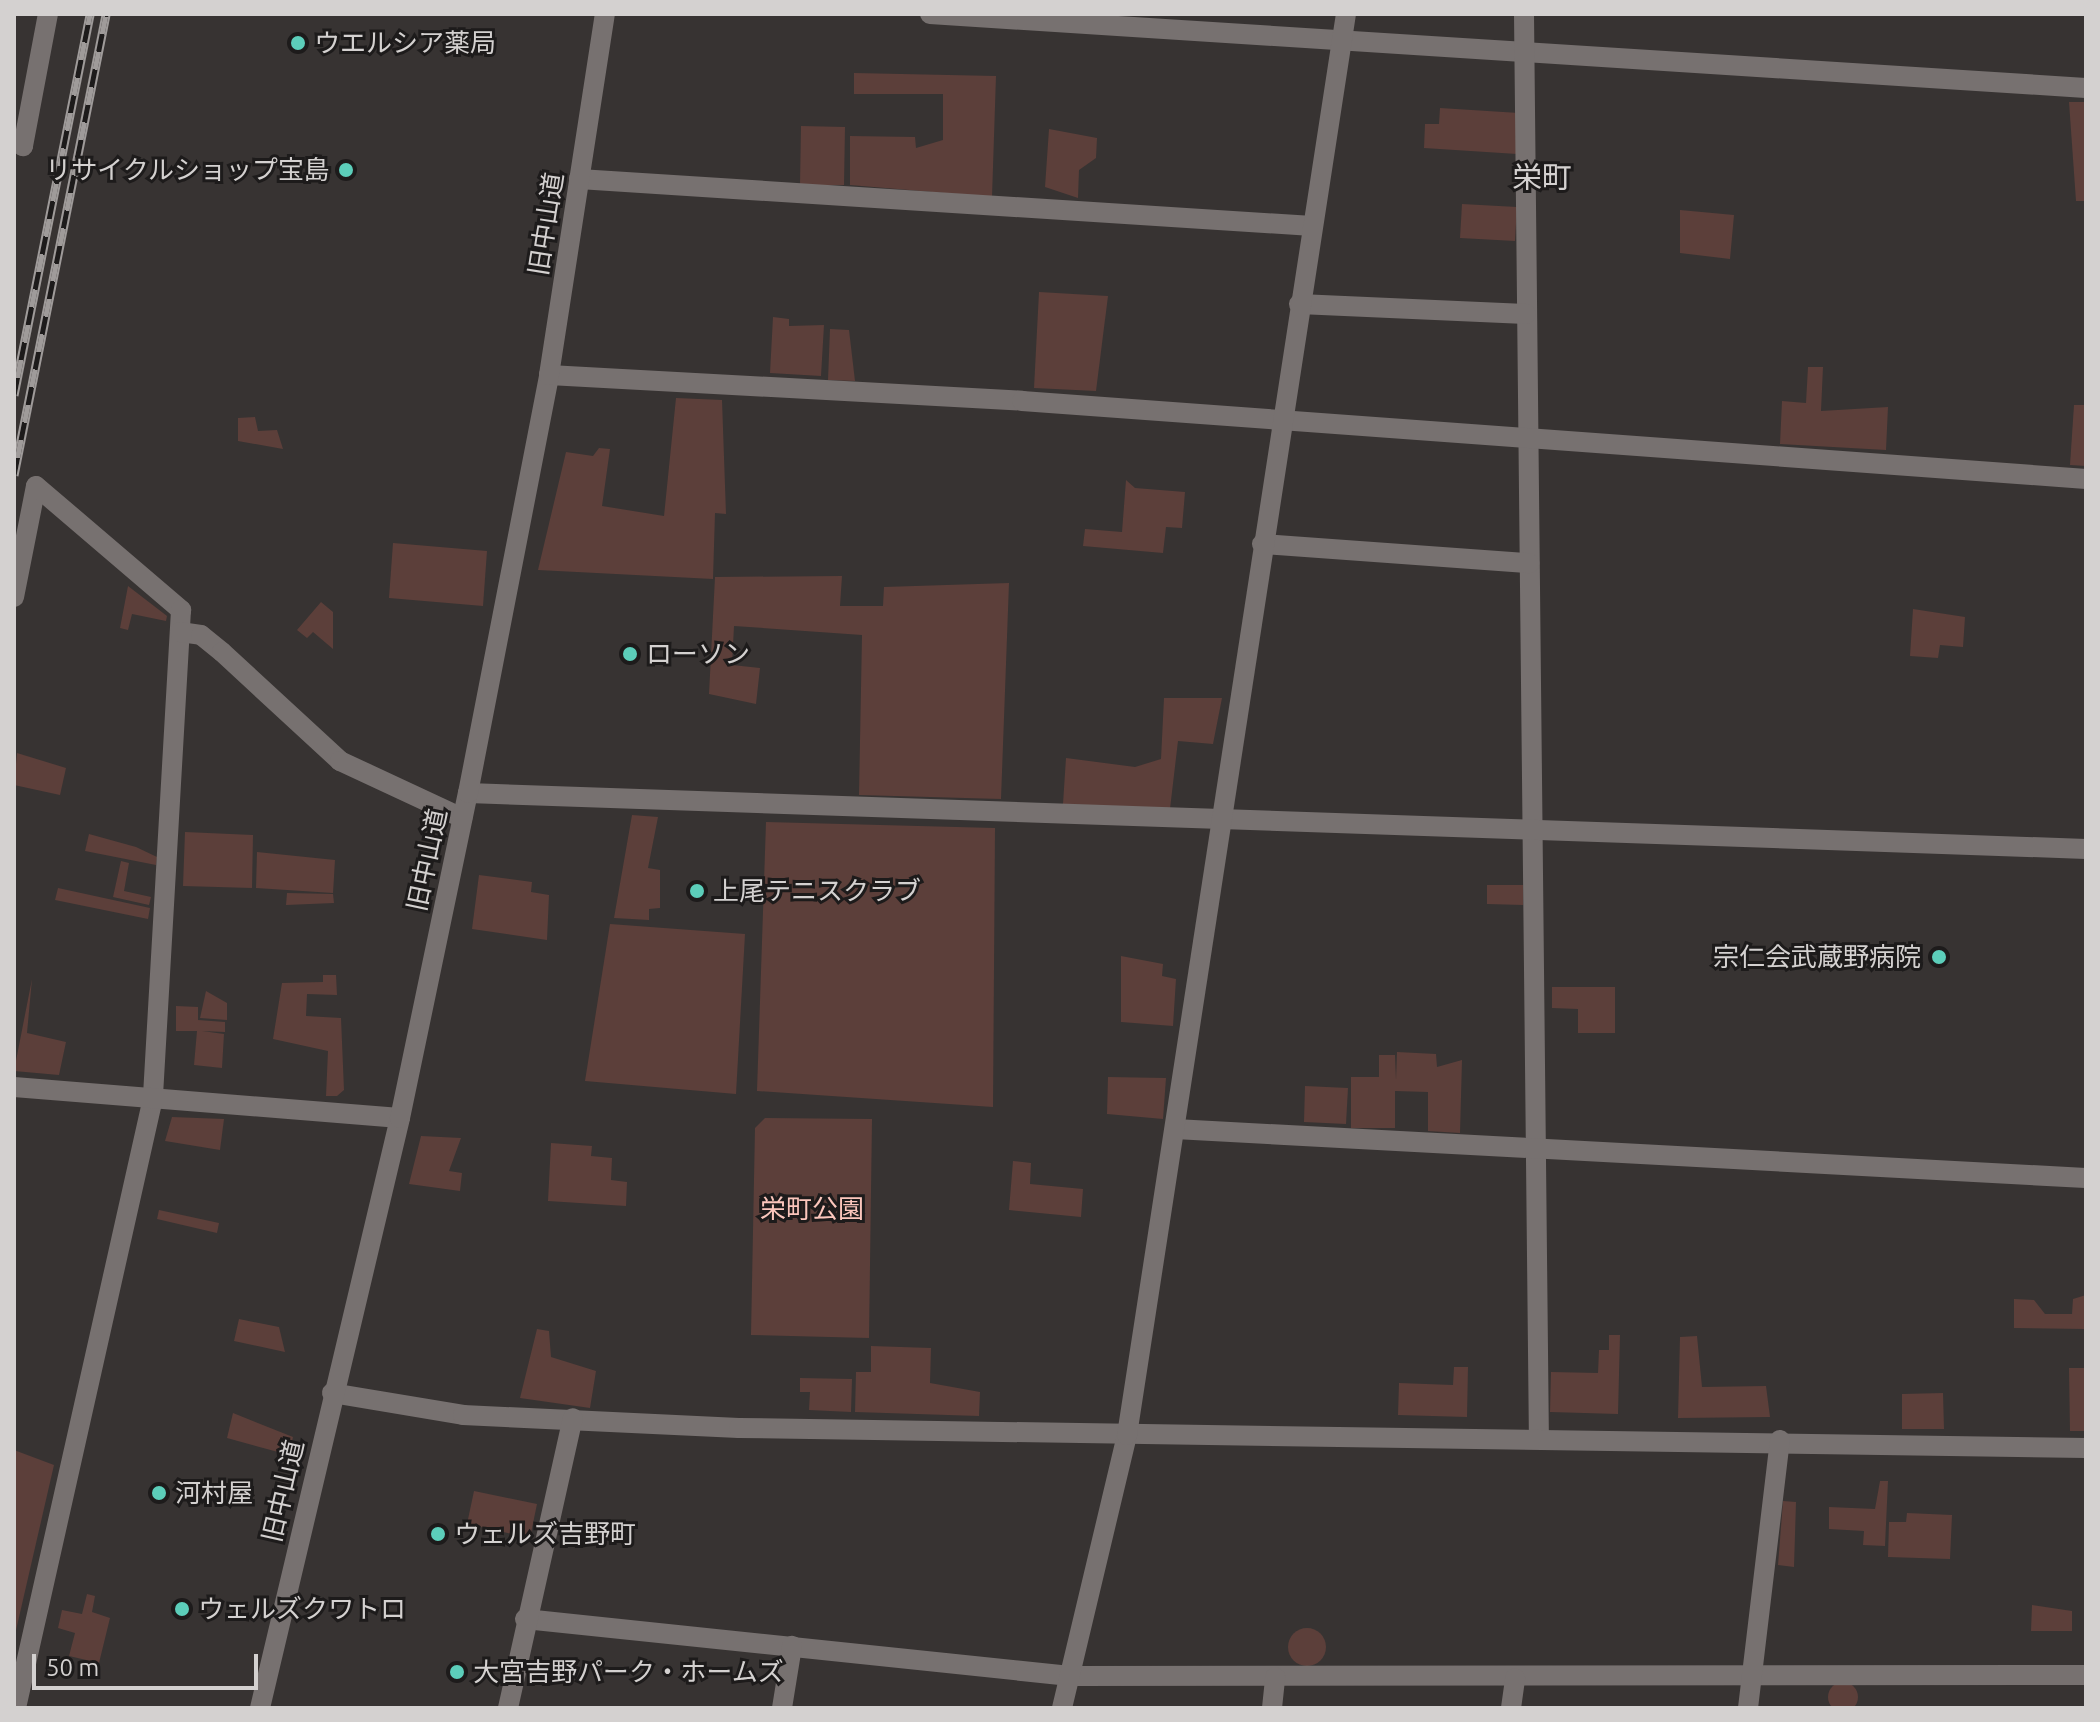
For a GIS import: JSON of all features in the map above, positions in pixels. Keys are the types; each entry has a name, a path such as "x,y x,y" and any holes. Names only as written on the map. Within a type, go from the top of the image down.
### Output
{"street":[{"path":"14,140 23,146 48,14"},
{"name":"旧中山道","path":"260,1708 332,1393 400,1118 468,793 549,375 605,14"},
{"path":"930,14 1343,38 2086,88"},
{"path":"1062,1708 1127,1435 1346,14"},
{"path":"1524,14 1539,1435"},
{"path":"579,179 1312,226"},
{"path":"1299,304 1526,314"},
{"path":"549,375 1282,418 2086,479"},
{"path":"14,597 36,486 181,610 153,1098 16,1708"},
{"path":"1262,544 1529,563"},
{"path":"180,632 201,635 340,761 462,818"},
{"path":"468,793 1532,833 2086,849"},
{"path":"14,1087 400,1118"},
{"path":"1175,1129 2086,1178"},
{"path":"332,1393 463,1415 1127,1435 1539,1435 2086,1448"},
{"path":"508,1708 525,1619 573,1418"},
{"path":"1748,1708 1780,1440"},
{"path":"525,1619 1070,1676 1515,1678 1753,1673 2086,1675"},
{"path":"782,1708 792,1646"},
{"path":"1272,1708 1275,1677"},
{"path":"1511,1708 1515,1678"}],"green space":[{"path":"854,73 996,76 992,197 850,185 850,136 915,137 916,148 943,140 943,94 854,94"},
{"path":"2069,102 2086,102 2086,201 2076,201"},
{"path":"1440,108 1519,113 1517,154 1424,148 1425,124 1439,124"},
{"path":"801,126 845,127 844,185 800,185"},
{"path":"1049,129 1097,138 1096,158 1079,170 1078,198 1045,187"},
{"path":"1462,204 1517,207 1515,241 1460,238"},
{"path":"1680,210 1734,215 1730,259 1680,253"},
{"path":"1039,292 1108,296 1096,391 1034,388"},
{"path":"773,317 789,319 789,326 824,325 821,376 770,373"},
{"path":"830,329 849,330 855,381 828,380"},
{"path":"1808,367 1823,367 1821,411 1888,407 1886,450 1780,444 1782,401 1806,403"},
{"path":"676,398 722,400 726,514 715,513 713,579 538,570 566,452 593,456 599,448 610,449 602,506 664,516"},
{"path":"2074,405 2086,405 2086,466 2070,465"},
{"path":"255,417 258,431 277,430 283,449 238,441 238,418"},
{"path":"1126,480 1135,488 1185,492 1182,528 1166,527 1163,553 1083,546 1085,529 1122,532"},
{"path":"393,543 487,551 483,606 389,598"},
{"path":"842,576 840,606 883,606 884,587 1009,583 1001,799 859,795 862,635 734,626 732,665 760,668 756,704 709,694 715,577"},
{"path":"128,586 167,616 166,621 132,614 128,630 120,628"},
{"path":"321,602 333,612 333,649 313,632 307,638 297,630"},
{"path":"1913,609 1965,617 1963,647 1940,645 1938,658 1910,656"},
{"path":"1164,698 1222,698 1213,744 1178,741 1170,809 1063,804 1066,758 1135,767 1161,759"},
{"path":"17,753 66,768 60,795 14,785"},
{"path":"632,815 658,817 648,868 660,870 660,908 649,909 649,920 614,918"},
{"path":"766,822 995,828 993,1107 757,1091"},
{"path":"185,832 253,835 252,888 183,886"},
{"path":"89,834 136,847 157,857 156,865 85,851"},
{"path":"257,852 335,860 333,893 256,888"},
{"path":"121,861 129,863 124,891 151,897 149,905 113,897"},
{"path":"479,875 532,882 531,892 549,895 547,940 472,929"},
{"path":"1487,885 1523,885 1523,905 1487,904"},
{"path":"58,888 150,908 148,919 55,900"},
{"path":"287,893 333,894 334,903 286,905"},
{"path":"610,924 745,934 736,1094 585,1081"},
{"path":"1121,956 1163,964 1162,976 1176,979 1173,1026 1121,1022"},
{"path":"323,975 336,975 337,995 307,994 306,1016 341,1018 344,1090 337,1096 326,1096 328,1051 273,1039 282,983 323,982"},
{"path":"32,979 27,1033 66,1042 59,1075 14,1071"},
{"path":"1552,987 1615,987 1615,1033 1578,1033 1578,1009 1552,1008"},
{"path":"206,991 227,1003 227,1020 200,1018"},
{"path":"176,1006 198,1007 198,1020 225,1022 225,1032 202,1031 224,1034 222,1068 194,1065 197,1031 176,1031"},
{"path":"1397,1052 1436,1054 1437,1067 1462,1060 1460,1133 1428,1131 1428,1092 1395,1091 1395,1128 1351,1128 1351,1077 1379,1077 1379,1055 1395,1055 1396,1080"},
{"path":"1108,1077 1166,1078 1163,1119 1107,1114"},
{"path":"1305,1086 1348,1088 1346,1124 1304,1122"},
{"path":"172,1117 224,1119 220,1150 165,1141"},
{"name":"栄町公園","path":"765,1118 872,1119 869,1338 751,1335 755,1128"},
{"path":"421,1136 461,1138 449,1171 462,1173 460,1191 409,1184"},
{"path":"551,1143 592,1146 591,1156 612,1158 611,1180 627,1182 626,1206 548,1201"},
{"path":"1013,1161 1031,1163 1030,1184 1083,1189 1081,1217 1009,1210"},
{"path":"159,1210 219,1223 217,1233 157,1219"},
{"path":"2086,1295 2086,1329 2014,1328 2014,1299 2034,1300 2045,1314 2072,1314 2073,1299"},
{"path":"239,1319 279,1327 285,1352 234,1341"},
{"path":"537,1329 549,1331 551,1357 596,1371 590,1408 520,1398"},
{"path":"1609,1335 1620,1335 1618,1414 1550,1412 1551,1372 1598,1373 1599,1350 1609,1350"},
{"path":"1697,1336 1702,1387 1766,1386 1770,1417 1678,1418 1680,1337"},
{"path":"871,1346 931,1348 930,1383 980,1392 979,1416 855,1412 856,1372 871,1372"},
{"path":"1454,1367 1468,1367 1467,1417 1398,1415 1399,1383 1453,1385"},
{"path":"2069,1368 2086,1368 2086,1431 2070,1431"},
{"path":"800,1378 852,1379 851,1412 809,1410 810,1392 800,1392"},
{"path":"1943,1393 1944,1429 1902,1429 1902,1394"},
{"path":"233,1413 293,1437 289,1455 227,1438"},
{"path":"14,1450 54,1465 14,1639"},
{"path":"1880,1481 1888,1481 1885,1546 1863,1545 1864,1531 1829,1529 1829,1507 1875,1509"},
{"path":"474,1491 537,1504 530,1538 467,1524"},
{"path":"1783,1501 1796,1502 1794,1567 1778,1565"},
{"path":"1907,1513 1952,1515 1950,1559 1888,1557 1889,1522 1906,1522"},
{"path":"87,1594 95,1596 92,1612 110,1618 99,1663 69,1656 75,1633 58,1628 62,1610 82,1614"},
{"path":"2032,1605 2072,1611 2072,1631 2031,1631"},
{"path":"1307,1628 1320,1634 1326,1647 1320,1660 1307,1666 1294,1660 1288,1647 1294,1634"},
{"path":"1843,1682 1854,1686 1858,1697 1854,1708 1843,1712 1832,1708 1828,1697 1832,1686"}],"railway":[{"path":"14,395 90,14"},
{"path":"14,475 106,14"}],"place":[{"name":"ウエルシア薬局","path":"298,43"},
{"name":"リサイクルショップ宝島","path":"346,170"},
{"name":"ローソン","path":"630,654"},
{"name":"上尾テニスクラブ","path":"697,891"},
{"name":"宗仁会武蔵野病院","path":"1939,957"},
{"name":"河村屋","path":"159,1493"},
{"name":"ウェルズ吉野町","path":"438,1534"},
{"name":"ウェルズクワトロ","path":"182,1609"},
{"name":"大宮吉野パーク・ホームズ","path":"457,1672"}],"district":[{"name":"栄町","path":"1542,177"}]}
